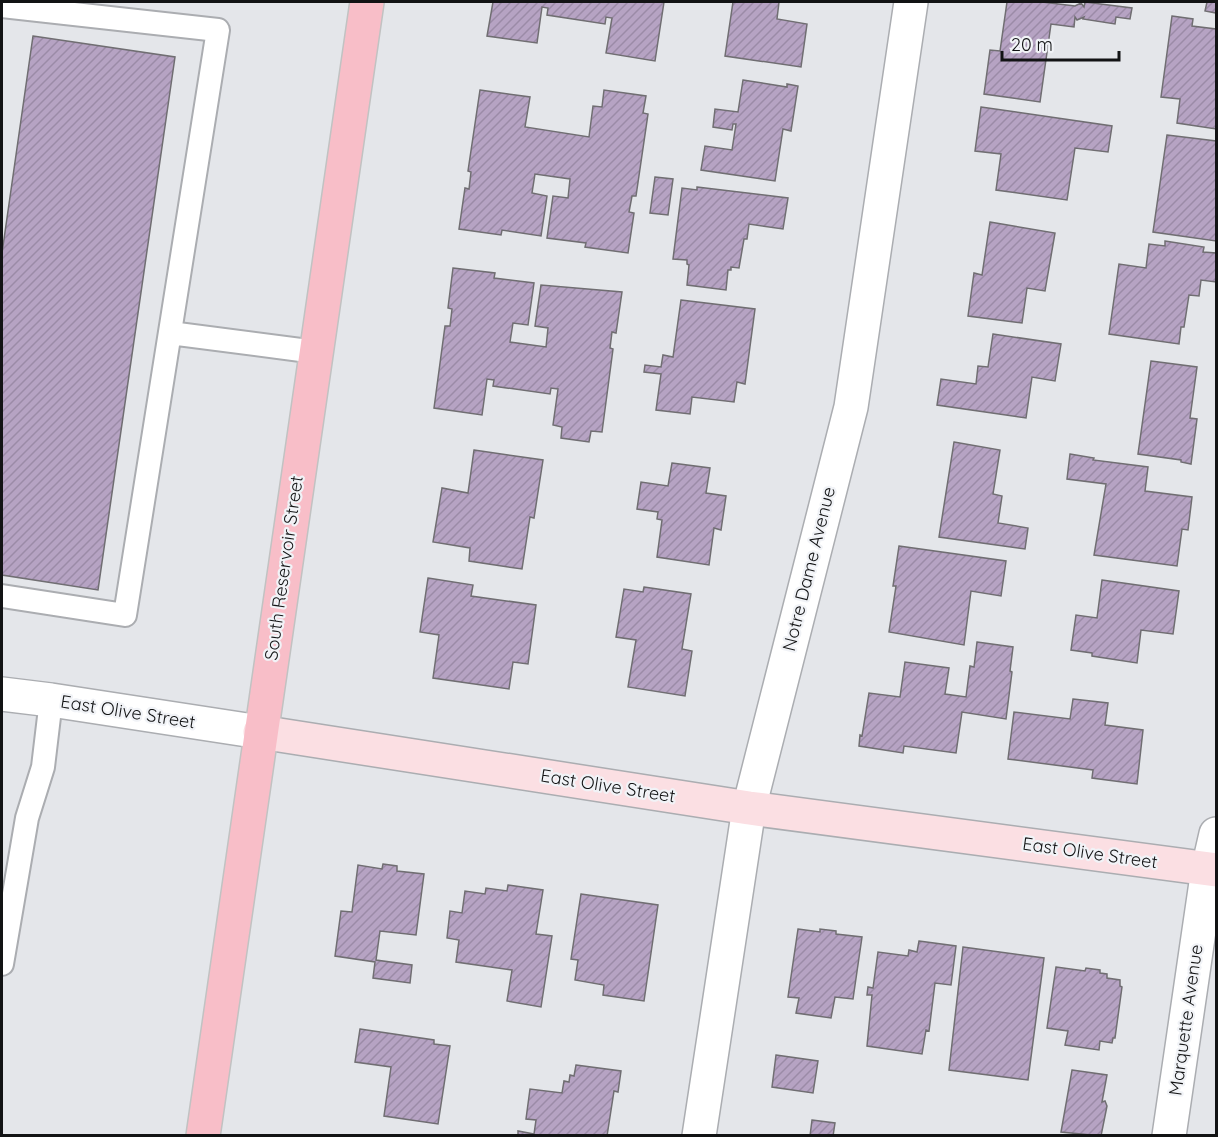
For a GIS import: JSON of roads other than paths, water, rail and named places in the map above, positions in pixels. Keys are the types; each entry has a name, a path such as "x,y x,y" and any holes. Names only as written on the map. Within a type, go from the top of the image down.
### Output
{"main road":[{"name":"South Reservoir Street","path":"203,1136 367,2"}],"street":[{"name":"Notre Dame Avenue","path":"699,1136 749,808 851,407 912,2"},
{"name":"East Olive Street","path":"2,694 749,808 1212,869"},
{"name":"Marquette Avenue","path":"1169,1136 1216,834"}],"lane":[{"path":"2,6 218,30 125,615 2,596"},
{"path":"170,333 316,352"},
{"path":"2,963 27,818 43,767 51,700"}]}
